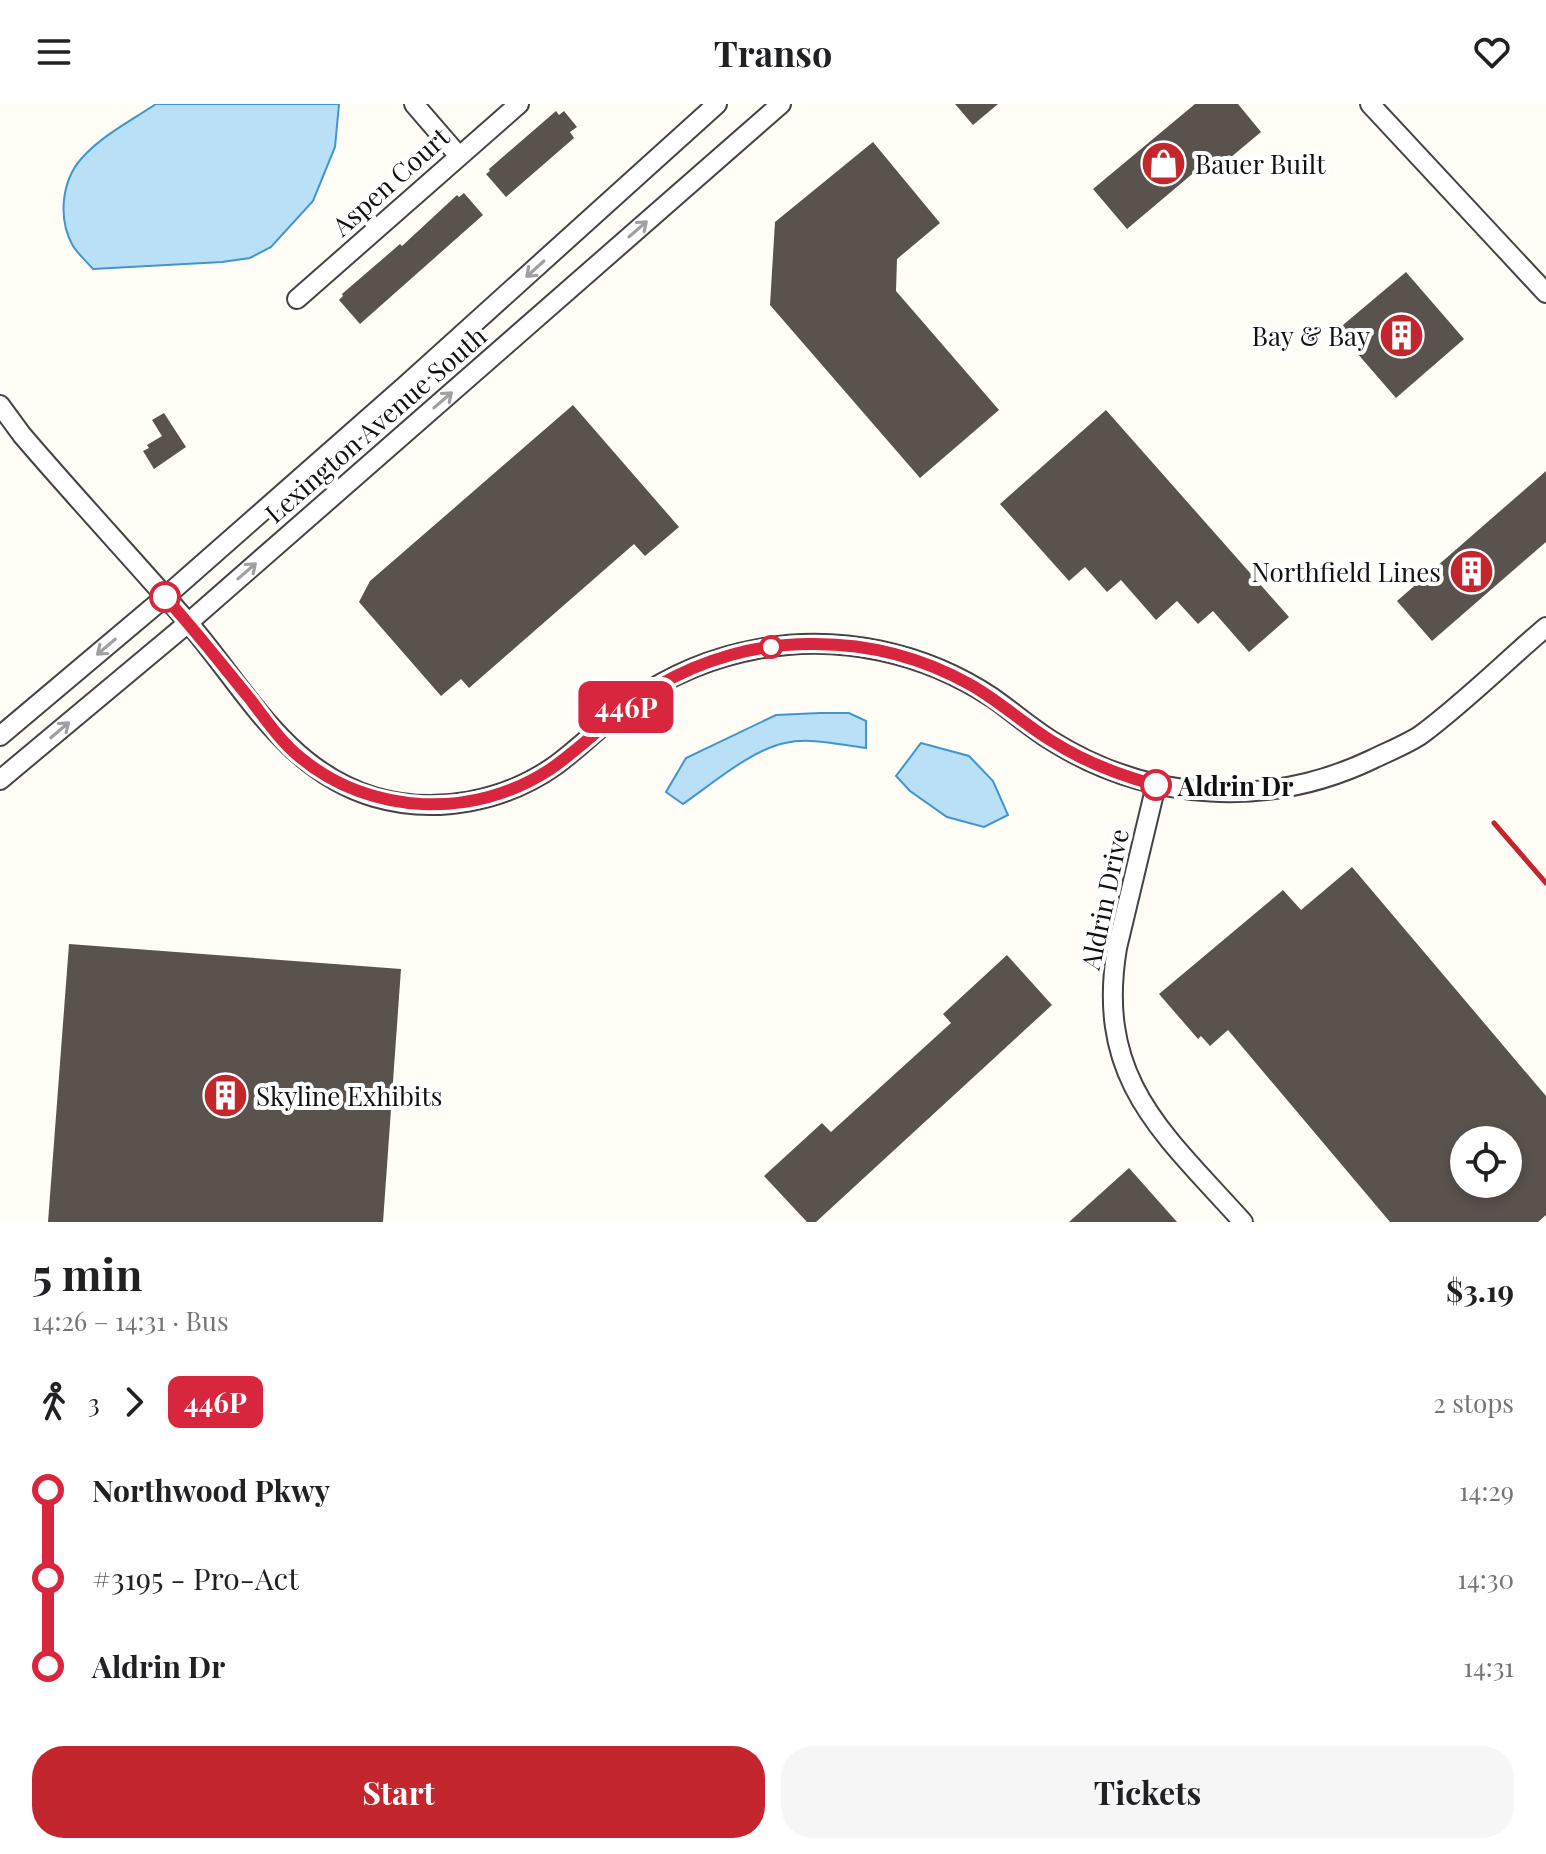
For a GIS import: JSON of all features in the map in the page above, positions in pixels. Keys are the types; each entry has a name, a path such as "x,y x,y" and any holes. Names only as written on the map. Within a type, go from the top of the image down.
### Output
{"street":[{"path":"414,104 458,155"},
{"name":"Aspen Court","path":"297,299 519,104"},
{"name":"Lexington Avenue South","path":"0,736 165,597 407,384 717,104"},
{"name":"Lexington Avenue South","path":"0,780 188,623 781,104"},
{"path":"1370,104 1546,293"},
{"path":"0,405 34,449 188,623 287,747 337,783 396,802 448,804 497,795 552,768 634,701 680,675 732,655 758,649 813,644 841,644 895,653 947,672 995,699 1050,740 1083,759 1119,774 1156,785 1223,793 1258,792 1325,778 1419,737 1546,627"},
{"name":"Aldrin Drive","path":"1156,785 1117,948 1113,973 1113,1024 1126,1073 1151,1118 1243,1222"}],"water":[{"path":"156,104 339,104 335,147 313,201 271,247 250,258 93,269 73,246 65,225 64,201 69,179 81,159 98,143"},
{"path":"849,713 866,721 866,748 815,741 785,743 745,760 683,804 666,792 686,758 776,715"},
{"path":"921,743 969,756 993,781 1008,815 984,827 947,817 910,791 896,776"}],"building":[{"path":"955,104 998,104 973,125"},
{"name":"Bauer Built","path":"1195,104 1238,104 1261,132 1218,168 1210,159 1127,229 1093,189"},
{"path":"556,111 559,115 564,111 577,127 570,132 574,138 506,197 486,174"},
{"path":"873,142 940,223 897,259 896,291 999,410 920,478 770,305 775,222"},
{"path":"464,193 483,215 360,324 339,300 342,294 400,244 402,246 457,195 459,197"},
{"name":"Bay & Bay","path":"1406,272 1464,339 1396,398 1337,330"},
{"path":"573,405 679,527 645,556 634,544 469,688 461,679 441,696 359,602 370,581"},
{"path":"1106,410 1289,617 1249,652 1213,611 1198,624 1177,601 1156,620 1121,580 1107,592 1085,567 1069,581 1000,504"},
{"path":"164,413 186,447 154,469 143,451 162,436 152,420"},
{"name":"Northfield Lines","path":"1546,471 1546,542 1432,641 1397,601"},
{"path":"1352,867 1546,1096 1546,1215 1538,1222 1390,1222 1228,1030 1210,1046 1201,1036 1198,1039 1159,994 1283,890 1301,910"},
{"name":"Skyline Exhibits","path":"69,944 401,969 383,1222 48,1222"},
{"path":"1007,955 1052,1005 816,1222 807,1222 764,1176 822,1123 831,1132 951,1023 943,1014"},
{"path":"1129,1168 1177,1222 1069,1222"}],"railway":[{"path":"1494,823 1546,883"}],"bus line":[{"name":"446P","path":"165,597 287,747 337,783 396,802 458,804 497,795 552,768 634,701 680,675 732,655 785,645 813,644 841,644 895,653 947,672 995,699 1050,740 1083,759 1156,785"}],"place":[{"name":"Bauer Built","path":"1164,163"},
{"name":"Bay & Bay","path":"1401,335"},
{"name":"Northfield Lines","path":"1472,571"},
{"name":"Aldrin Dr","path":"1156,785"},
{"name":"Skyline Exhibits","path":"225,1095"}]}
